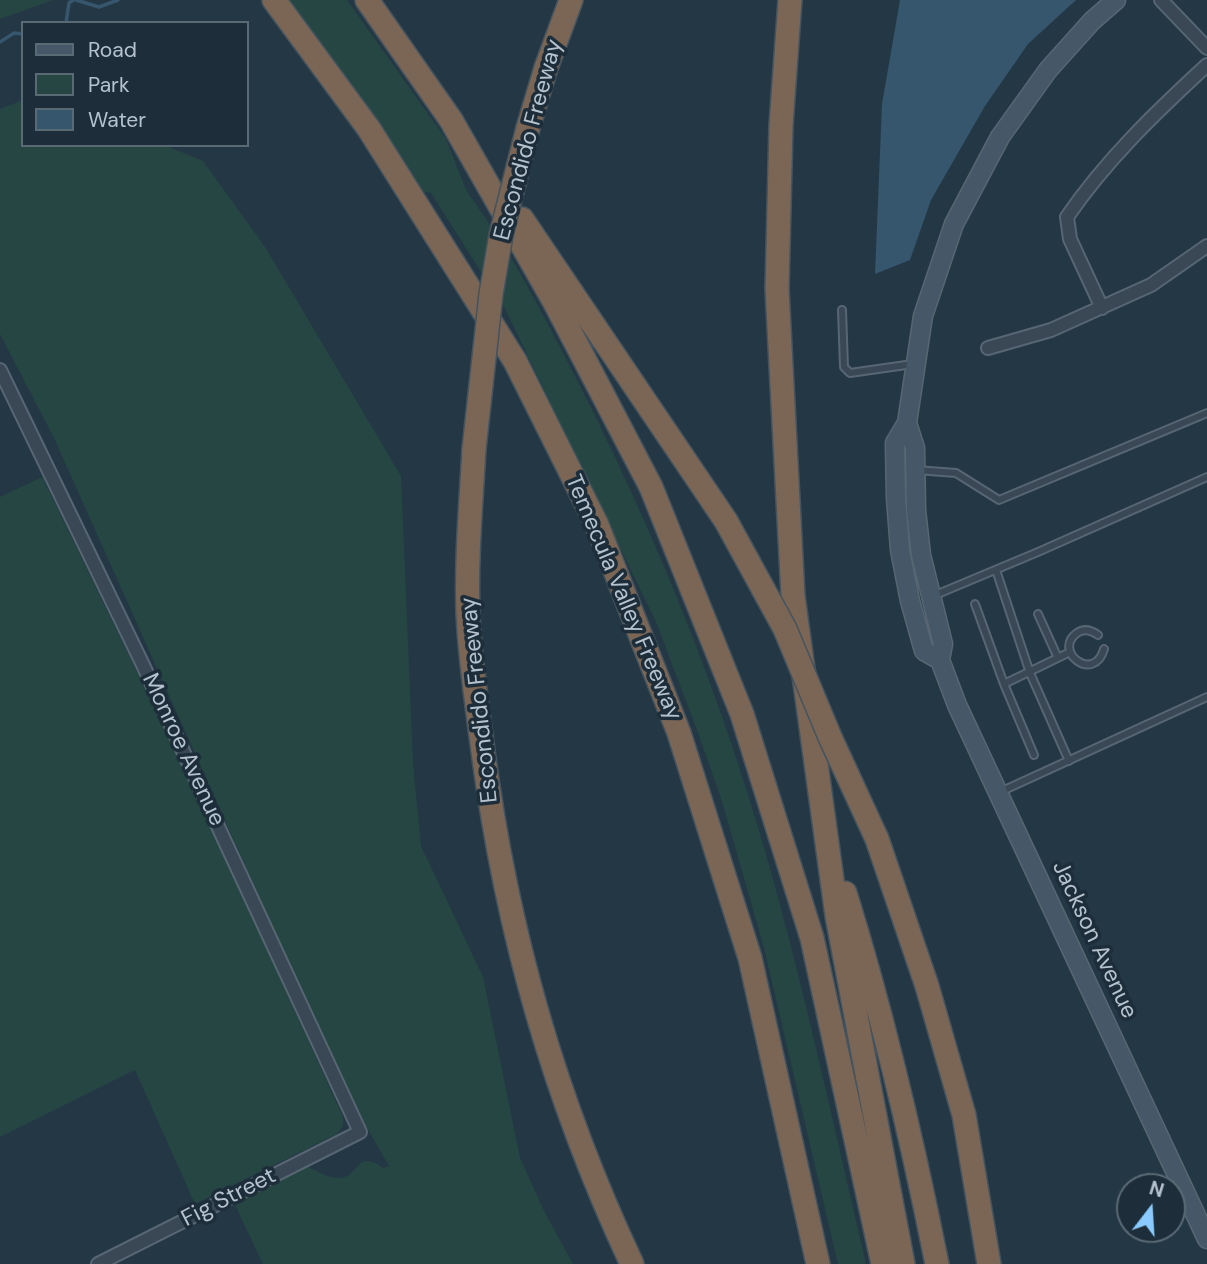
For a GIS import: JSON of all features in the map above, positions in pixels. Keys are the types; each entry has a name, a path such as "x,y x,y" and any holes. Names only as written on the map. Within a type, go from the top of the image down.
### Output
{"highway":[{"name":"Temecula Valley Freeway","path":"274,0 369,129 515,360 597,525 679,733 750,958 818,1264"},
{"path":"367,0 551,260 726,521 785,629 830,737 877,839 927,986 964,1115 989,1264"},
{"name":"Escondido Freeway","path":"570,0 528,128 501,236 491,294 474,449 468,549 468,613 472,674 498,855 545,1045 592,1178 632,1264"},
{"path":"790,0 781,125 777,289 793,596 837,916 903,1264"},
{"path":"451,120 554,301 651,487 742,714 812,938 883,1264"},
{"path":"822,819 865,958 914,1149 937,1264"}],"main road":[{"name":"Jackson Avenue","path":"940,660 924,651 910,601 900,550 895,474 895,443 907,424 923,316 954,224 984,165 1012,119 1048,70 1092,21 1116,0"},
{"name":"Jackson Avenue","path":"907,424 915,448 919,533 930,597 943,644 940,660 957,705 1207,1239"},
{"path":"895,474 905,491 916,582 920,591 930,597"}],"street":[{"path":"1161,0 1207,48"},
{"path":"1102,308 1070,239 1068,217 1088,186 1135,135 1207,65"},
{"path":"988,348 1051,330 1102,308 1151,285 1205,253"},
{"name":"Monroe Avenue","path":"0,370 143,665 360,1132"},
{"name":"Fig Street","path":"98,1264 360,1132"}],"lane":[{"path":"842,310 844,367 850,373 915,364"},
{"path":"915,470 956,473 999,500 1207,413"},
{"path":"930,597 1207,477"},
{"path":"996,570 1030,673 1069,761"},
{"path":"975,604 1004,684 1034,754"},
{"path":"1038,614 1058,658"},
{"path":"1098,635 1088,631 1077,633 1070,642 1070,652 1077,662 1088,664 1098,660 1104,649"},
{"path":"1004,684 1070,652"},
{"path":"998,793 1207,697"}],"green space":[{"path":"0,0 53,0 0,19"},
{"path":"288,0 347,0 446,139 466,190 497,235 490,286 431,193 421,191 353,89"},
{"path":"21,101 21,147 169,147 203,161 265,247 401,476 413,764 421,846 483,977 520,1158 544,1211 573,1264 263,1264 234,1203 308,1167 340,1178 352,1173 362,1162 374,1163 383,1168 389,1166 346,1091 54,438 0,334 0,109"},
{"path":"503,243 580,385 615,458 649,531 709,681 760,834 790,941 866,1264 838,1264 764,948 722,801 656,622 496,290"},
{"path":"42,477 197,795 343,1117 343,1126 337,1134 195,1204 135,1070 0,1137 0,497"}],"water":[{"path":"900,0 1076,0 1028,44 985,106 931,200 910,260 875,274 882,104"}],"waterway":[{"path":"66,21 69,3 73,0"},
{"path":"76,0 99,7 118,0"},
{"path":"0,42 14,33 21,34"}]}
